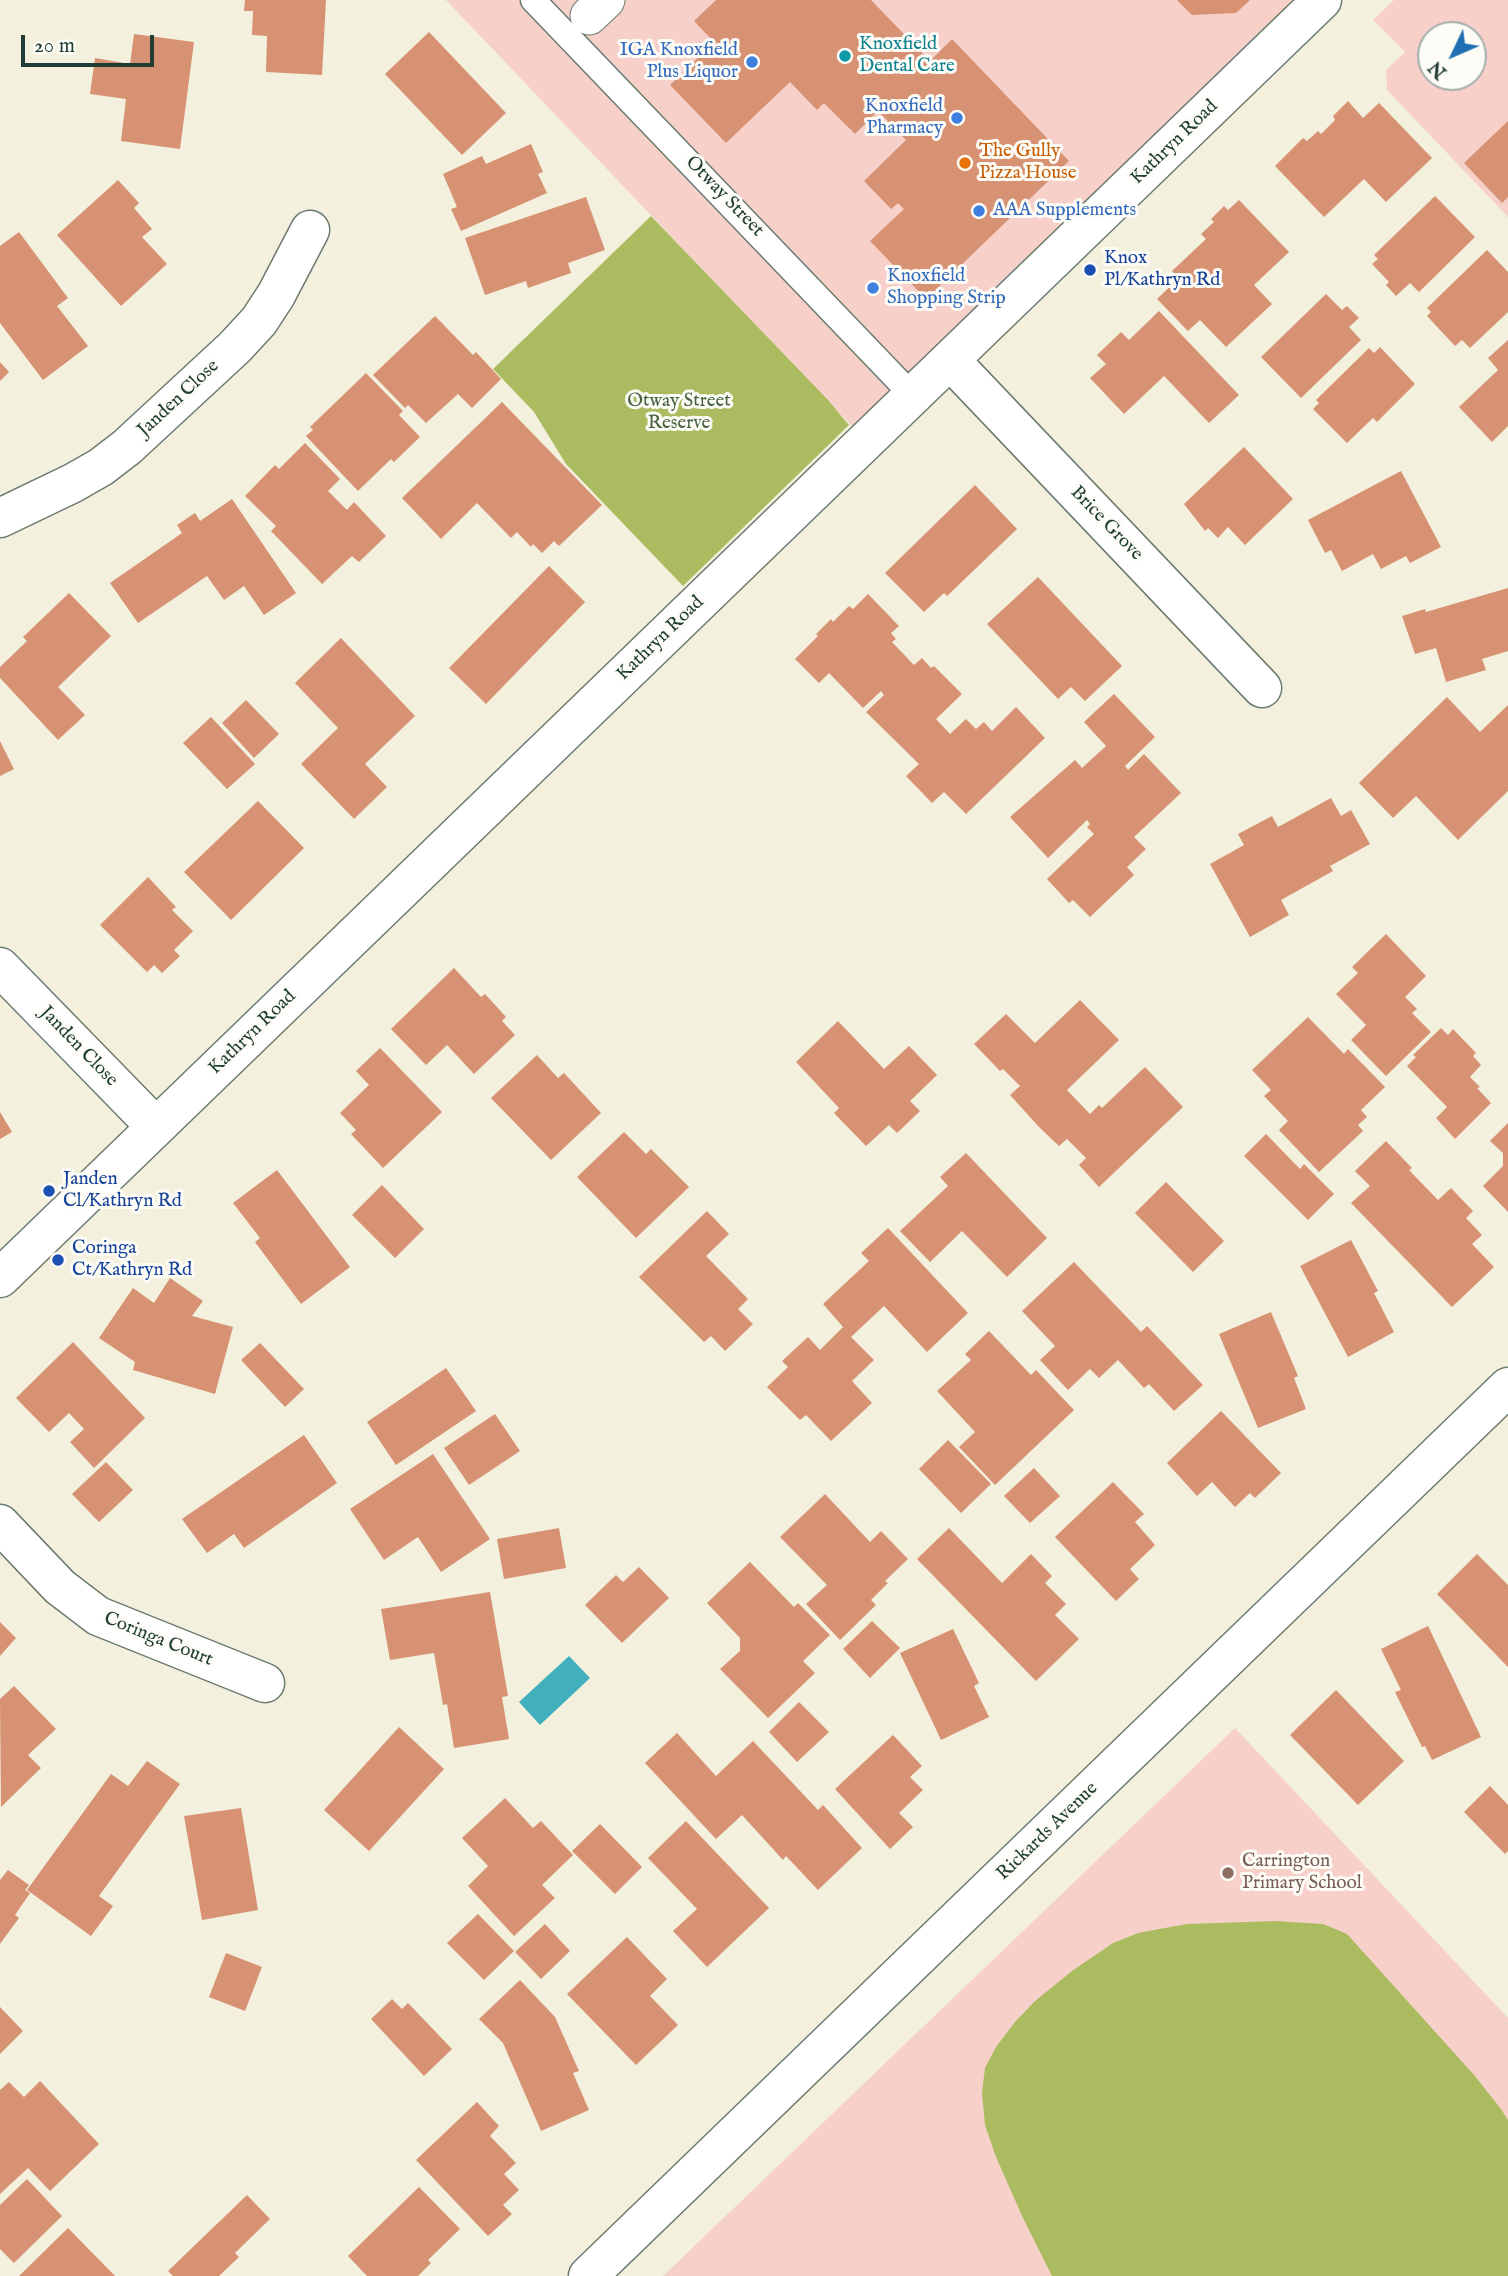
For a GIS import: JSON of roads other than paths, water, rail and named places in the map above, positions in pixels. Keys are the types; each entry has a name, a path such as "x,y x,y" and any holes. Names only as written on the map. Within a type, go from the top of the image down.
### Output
{"street":[{"name":"Kathryn Road","path":"0,1278 1322,0"},
{"name":"Janden Close","path":"0,518 101,467 127,447 235,347 259,321 276,295 310,230"},
{"name":"Brice Grove","path":"950,360 1262,688"},
{"name":"Janden Close","path":"0,967 156,1127"},
{"name":"Rickards Avenue","path":"588,2276 1508,1387"},
{"name":"Coringa Court","path":"0,1524 60,1587 98,1616 265,1684"}],"lane":[{"name":"Otway Street","path":"533,0 913,396"}],"water":[{"path":"569,1656 590,1678 540,1725 519,1702"}],"place":[{"name":"Knoxfield Dental Care","path":"845,56"},
{"name":"IGA Knoxfield Plus Liquor","path":"752,62"},
{"name":"Knoxfield Pharmacy","path":"957,118"},
{"name":"The Gully Pizza House","path":"965,163"},
{"name":"AAA Supplements","path":"979,211"},
{"name":"Knox Pl/Kathryn Rd","path":"1090,270"},
{"name":"Knoxfield Shopping Strip","path":"873,288"},
{"name":"Janden Cl/Kathryn Rd","path":"49,1191"},
{"name":"Coringa Ct/Kathryn Rd","path":"58,1260"},
{"name":"Carrington Primary School","path":"1228,1873"}],"park label":[{"name":"Otway Street Reserve","path":"679,413"}]}
